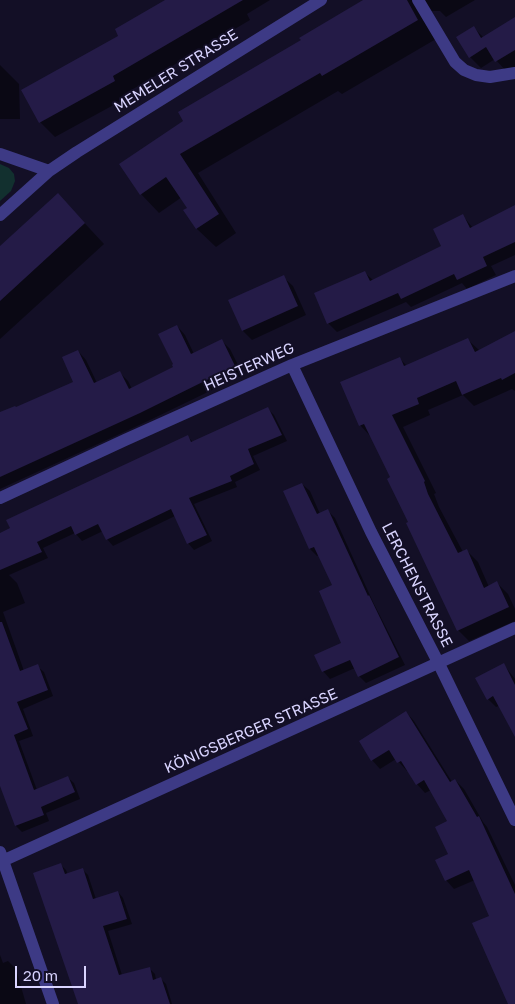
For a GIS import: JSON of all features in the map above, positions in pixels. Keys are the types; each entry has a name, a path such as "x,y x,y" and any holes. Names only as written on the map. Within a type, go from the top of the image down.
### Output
{"street":[{"name":"MEMELER STRASSE","path":"0,215 49,171 158,100 321,0"},
{"path":"418,0 454,62 464,70 476,75 490,77 515,73"},
{"path":"0,154 49,171"},
{"name":"HEISTERWEG","path":"0,498 292,365 515,276"},
{"name":"LERCHENSTRASSE","path":"292,365 372,532 515,820"},
{"name":"KÖNIGSBERGER STRASSE","path":"1,858 439,664 515,628"},
{"path":"1,858 52,1004"}],"green space":[{"path":"0,164 9,168 14,174 15,181 11,191 0,201"}],"building":[{"path":"165,0 243,0 113,76 115,81 39,123 21,90 118,36 115,29"},
{"path":"363,0 407,0 418,20 322,76 320,73 180,154 219,214 196,229 183,210 187,208 166,177 140,195 119,164 183,121 178,112 301,40 299,38"},
{"path":"515,17 515,50 495,62 486,47 469,58 456,37 474,26 481,38"},
{"path":"58,193 85,223 0,301 0,246"},
{"path":"515,205 515,242 483,257 487,266 457,280 454,274 401,299 398,293 327,324 314,293 365,271 370,281 441,246 433,229 463,214 470,228"},
{"path":"284,275 298,306 242,331 228,300"},
{"path":"177,325 191,354 222,339 235,366 140,413 0,477 0,412 73,382 62,357 78,350 94,383 120,371 129,389 173,367 158,334"},
{"path":"515,331 515,373 462,395 456,381 417,398 419,404 392,415 425,481 428,494 458,553 467,549 484,588 497,581 509,607 457,631 406,523 408,522 387,479 390,477 364,424 359,426 340,382 400,357 404,366 468,338 475,352"},
{"path":"268,407 282,435 248,449 254,464 230,476 232,481 189,498 207,535 187,544 171,509 106,540 98,524 75,535 71,526 37,542 42,552 0,570 0,533 10,528 6,520 188,435 191,442"},
{"path":"302,483 317,514 328,509 368,596 399,657 358,677 350,660 322,672 314,655 341,643 319,591 332,585 314,547 309,549 283,491"},
{"path":"0,622 2,622 20,671 38,664 48,690 17,702 28,729 14,735 34,790 68,776 75,792 41,807 44,815 15,826 0,786"},
{"path":"504,663 515,685 515,737 493,696 487,700 475,678"},
{"path":"406,711 450,782 455,779 477,817 479,816 515,894 515,1004 508,1004 472,923 489,916 469,870 445,881 435,860 448,854 435,827 447,821 424,780 416,785 401,761 397,763 389,750 371,761 359,741"},
{"path":"61,863 65,874 83,868 93,899 118,891 127,919 103,926 119,975 150,967 153,980 161,977 170,1004 78,1004 33,873"}]}
